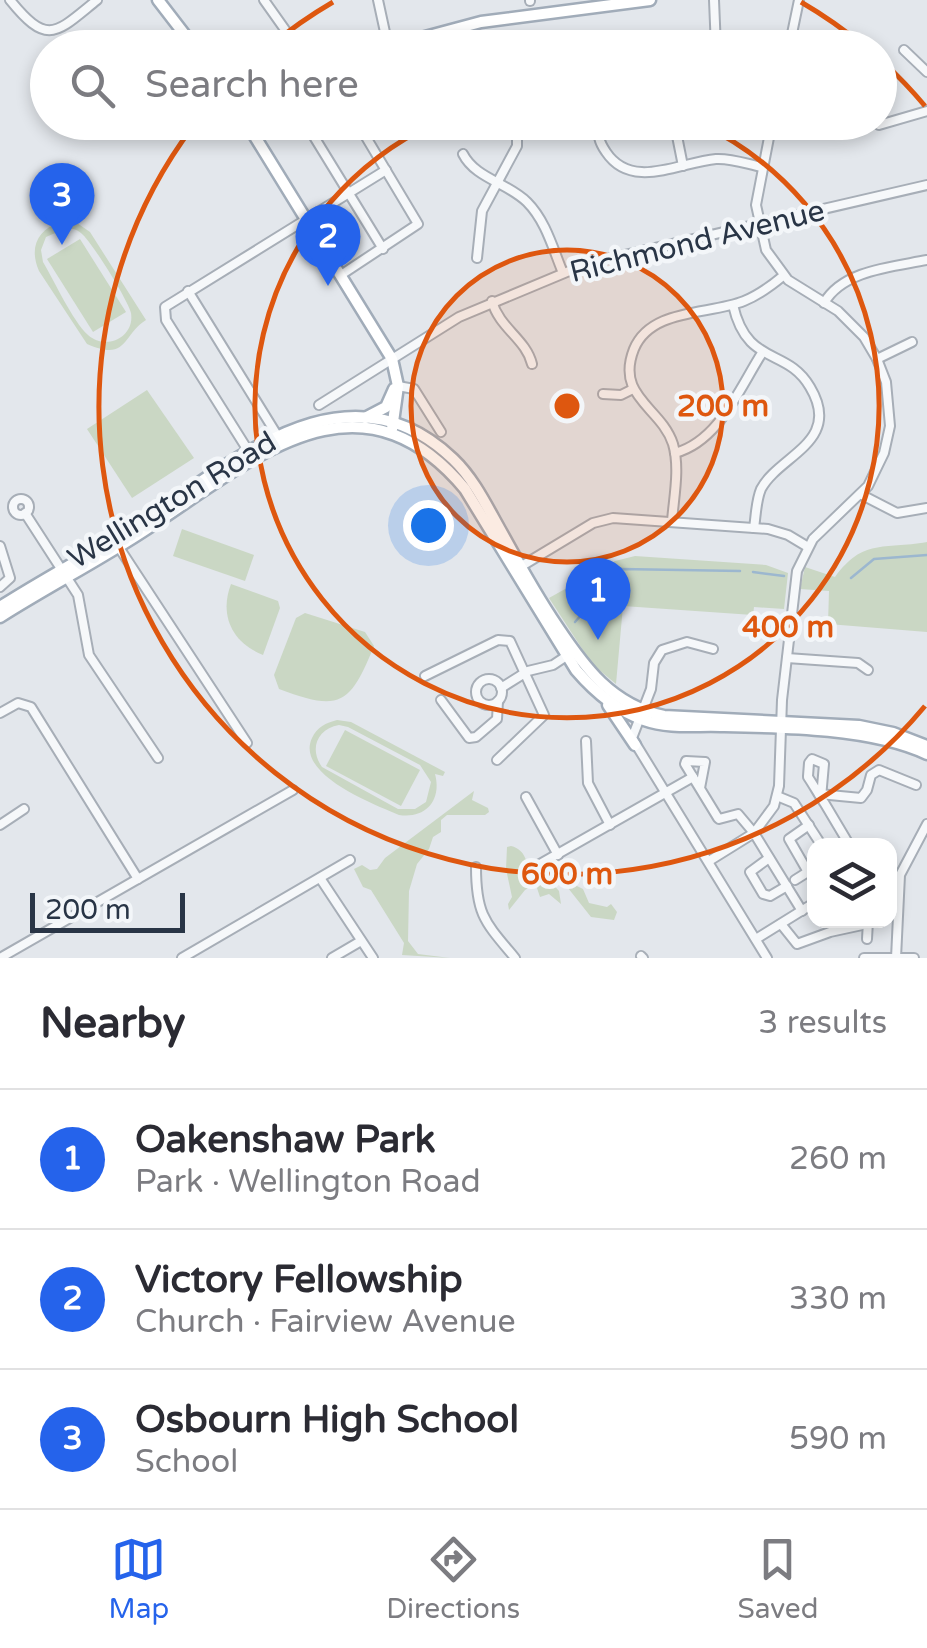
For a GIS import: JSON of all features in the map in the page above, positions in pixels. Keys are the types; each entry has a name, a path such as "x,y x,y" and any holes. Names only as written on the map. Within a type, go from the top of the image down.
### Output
{"main road":[{"path":"158,0 181,30"},
{"path":"451,30 579,4 650,0"},
{"path":"257,140 392,359 398,383 392,429"},
{"path":"362,418 386,408 398,383"},
{"name":"Wellington Road","path":"0,607 118,542 252,456 277,435 325,419 362,418 424,438 455,461 474,484 517,569 598,693 640,714 678,726 872,728 927,746"},
{"name":"Wellington Road","path":"252,456 323,429 392,429"},
{"name":"Wellington Road","path":"0,617 63,572"},
{"name":"Wellington Road","path":"570,654 640,714"},
{"path":"598,693 635,745"},
{"name":"Wellington Road","path":"785,726 876,738 927,754"}],"street":[{"path":"10,0 30,24 43,29 61,28 97,0"},
{"path":"264,0 285,30"},
{"path":"378,0 383,30"},
{"path":"714,0 715,30"},
{"path":"793,30 799,0"},
{"path":"904,50 927,72"},
{"path":"897,120 927,111"},
{"path":"316,140 384,249"},
{"path":"341,275 418,224 368,140"},
{"path":"476,258 482,211 516,140"},
{"path":"600,140 612,160 624,168 646,173 716,159 762,168"},
{"path":"678,140 683,166"},
{"path":"706,856 722,853 754,833 769,815 777,796 785,726 794,582 808,547 820,531 862,494 880,464 889,434 890,400 878,359 854,325 783,276 766,250 757,223 756,201 768,140"},
{"path":"463,154 474,168 526,200 537,215 563,274"},
{"path":"252,456 166,320 164,307 386,170"},
{"name":"Richmond Avenue","path":"320,405 459,317 602,259 927,186"},
{"path":"824,303 835,287 848,280 927,260"},
{"path":"672,521 675,453 668,432 633,389 632,356 647,330 666,320 733,305 757,295 783,276"},
{"path":"188,292 277,435"},
{"path":"492,302 502,325 527,350 532,364"},
{"path":"733,305 744,336 762,353 802,376 813,392 818,415 808,444 762,489 754,528"},
{"path":"878,359 912,342"},
{"path":"675,453 691,448 710,434 762,353"},
{"path":"398,383 414,389 442,432"},
{"path":"603,394 633,389"},
{"path":"862,494 894,512 927,508"},
{"path":"25,513 81,602 84,641 90,655 158,758"},
{"path":"517,569 600,520 613,518 754,528 788,535 808,547"},
{"path":"118,542 248,743"},
{"path":"0,546 10,575 0,587"},
{"path":"426,676 504,638 510,641 544,709 544,718 497,760"},
{"path":"713,649 686,642 662,650 652,667 651,689 632,735 768,958"},
{"path":"441,700 469,738 476,737 497,719 501,688 570,654"},
{"path":"788,658 858,663 868,670"},
{"path":"498,701 483,703 477,689 489,680 501,688"},
{"path":"0,714 18,703 31,707 138,879"},
{"path":"586,741 588,782 610,825"},
{"path":"700,788 705,762 684,762 692,777 721,820 733,813 754,833 791,883 802,911"},
{"path":"807,864 789,839 823,801 840,796 862,797 871,774 879,770 916,784"},
{"path":"533,868 692,777"},
{"path":"0,958 293,790"},
{"path":"777,796 794,803 817,838"},
{"path":"823,801 840,796"},
{"path":"526,798 558,854"},
{"path":"823,801 845,838"},
{"path":"0,825 24,809"},
{"path":"897,876 927,824"},
{"path":"770,858 750,872 762,894 770,896 807,873"},
{"path":"182,958 350,860"},
{"path":"476,867 478,907 515,958"},
{"path":"320,878 372,958"},
{"path":"756,940 807,908"},
{"path":"781,924 797,944 849,928"},
{"path":"867,940 868,928"},
{"path":"895,928 896,957"},
{"path":"332,958 361,941"},
{"path":"864,958 914,958"}],"green space":[{"path":"60,222 77,223 90,232 146,320 117,348 100,349 87,344 39,271 37,241","holes":["67,228 81,233 93,247 128,306 131,321 118,339 103,342 88,335 43,262 41,250 46,237"]},
{"path":"80,239 126,312 93,332 47,259"},
{"path":"147,390 194,458 132,498 87,429"},
{"path":"182,529 254,555 245,581 173,556"},
{"path":"927,542 927,632 828,624 829,591 800,589 805,567 835,577 865,551"},
{"path":"635,556 766,565 788,573 784,609 754,607 753,615 623,606 616,684 592,664 549,598 615,561"},
{"path":"231,584 278,601 280,608 263,655 243,643 231,627 227,606"},
{"path":"305,613 365,632 374,646 358,681 340,698 316,700 279,689 274,675 296,618"},
{"path":"337,720 351,722 445,772 443,776 435,774 436,792 430,806 417,814 399,815 339,786 325,775 310,751 312,738 322,726","holes":["331,727 348,727 420,765 431,782 426,802 415,809 398,809 322,767 316,753 317,741"]},
{"path":"345,730 420,770 401,806 326,766"},
{"path":"474,791 472,800 489,812 447,815 441,820 441,832 433,837 417,864 409,891 408,941 418,954 450,958 402,955 404,943 354,869 362,865 377,869 385,858"},
{"path":"507,847 523,854 532,875 541,871 559,891 561,904 549,894 540,897 532,886 509,910 512,897 506,869"},
{"path":"571,883 583,889 589,903 607,907 611,904 617,912 614,920 591,917 568,888"}],"waterway":[{"path":"851,578 874,559 927,555"},
{"path":"575,622 621,569 740,571"},
{"path":"753,572 784,576"}],"place":[{"name":"Osbourn High School","path":"62,245"},
{"name":"Victory Fellowship","path":"328,286"},
{"name":"Oakenshaw Park","path":"598,640"}]}
